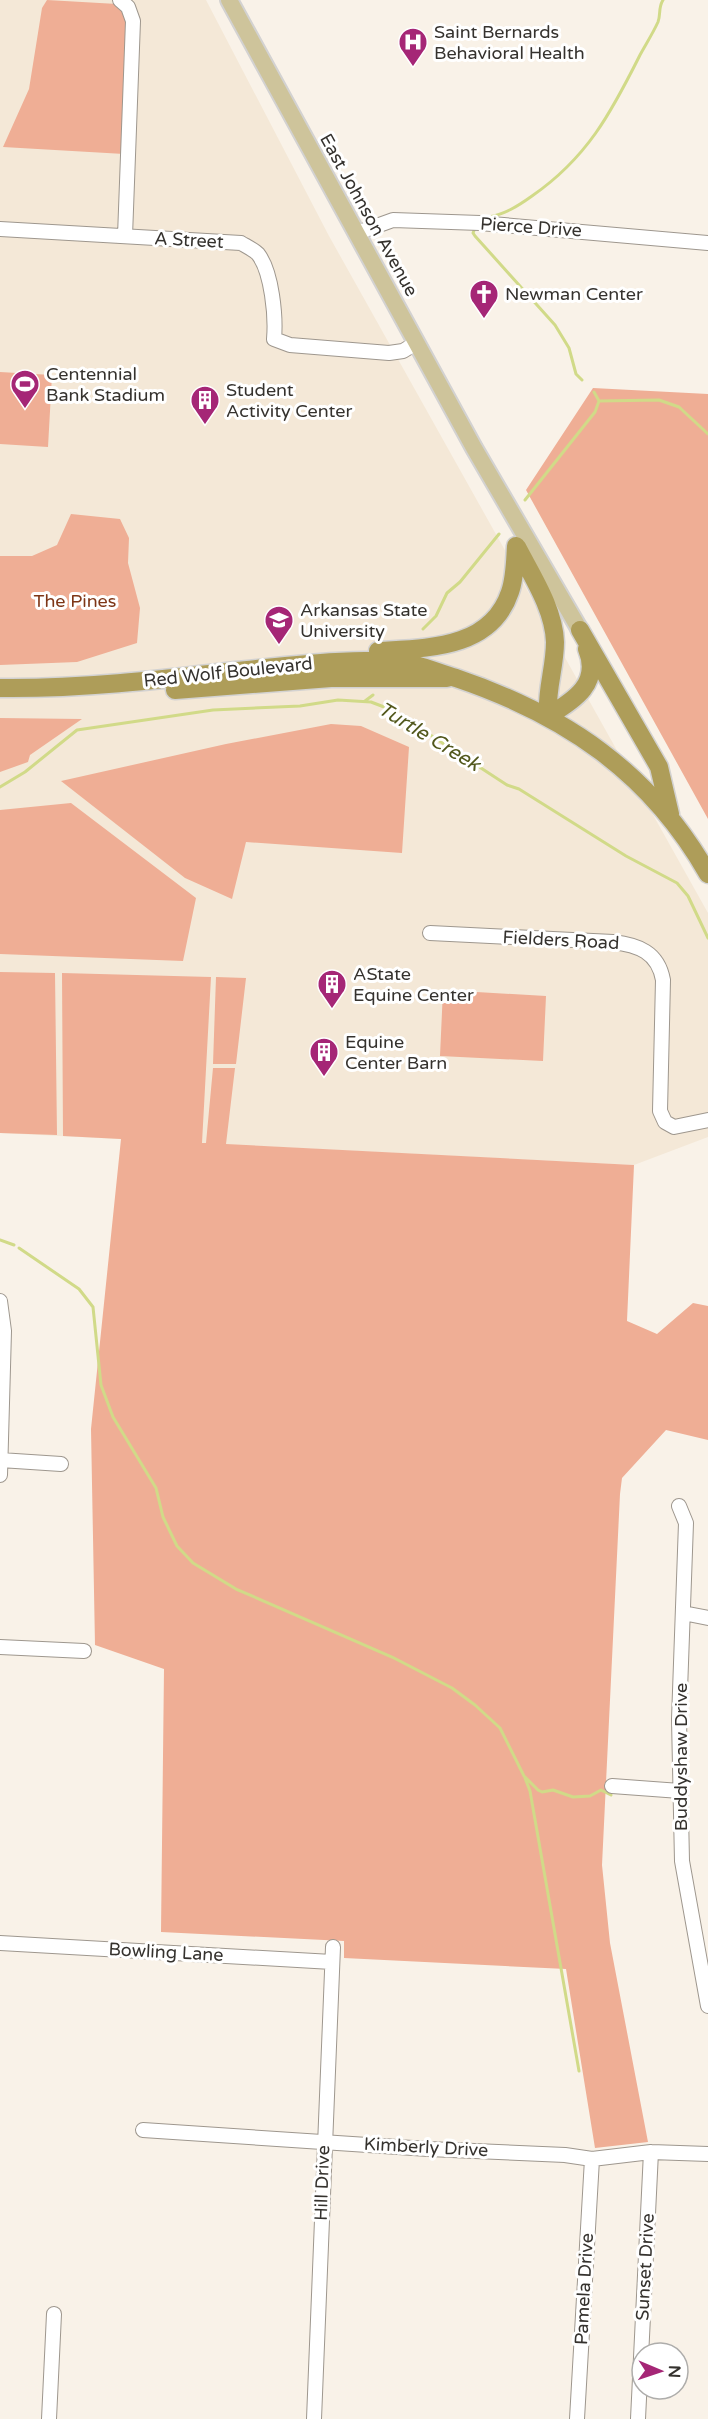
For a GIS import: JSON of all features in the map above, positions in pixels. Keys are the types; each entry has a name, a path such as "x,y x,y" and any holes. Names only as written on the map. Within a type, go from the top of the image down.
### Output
{"highway":[{"path":"317,662 345,654 450,644 470,638 484,629 505,605 514,576 516,546"},
{"path":"516,546 545,604 555,642 546,696 549,716 581,693 590,679 591,658 580,630"},
{"path":"580,630 659,767 670,816"},
{"name":"Red Wolf Boulevard","path":"0,688 64,687 317,662 397,662 424,666 504,695 549,716 613,760 645,788 670,816 708,874"},
{"name":"Red Wolf Boulevard","path":"0,699 51,700 331,678 454,678"}],"main road":[{"name":"East Johnson Avenue","path":"229,0 474,448 580,630"},
{"name":"East Johnson Avenue","path":"474,448 516,546"}],"street":[{"path":"0,229 124,236 133,21 128,7 120,0"},
{"name":"Pierce Drive","path":"357,232 393,220 480,223 645,235 708,243"},
{"name":"A Street","path":"124,236 241,243 258,254 268,277 275,317 274,339 290,345 389,353 403,351 416,343"},
{"name":"Fielders Road","path":"430,933 613,942 629,944 653,956 661,968 663,980 660,1112 666,1122 674,1127 708,1120"},
{"path":"0,1301 4,1331 0,1475"},
{"path":"0,1460 62,1464"},
{"name":"Buddyshaw Drive","path":"680,1506 686,1522 680,1791 684,1877 708,2006"},
{"path":"683,1613 708,1618"},
{"path":"0,1647 84,1651"},
{"path":"612,1786 680,1791"},
{"name":"Bowling Lane","path":"0,1943 332,1962"},
{"name":"Hill Drive","path":"314,2419 333,1947"},
{"name":"Kimberly Drive","path":"143,2130 428,2149 564,2155 592,2159 651,2152 708,2154"},
{"name":"Sunset Drive","path":"638,2419 651,2152"},
{"name":"Pamela Drive","path":"577,2419 592,2159"},
{"path":"49,2419 54,2314"}],"shaded area":[{"name":"Arkansas State University","path":"0,0 206,0 329,236 708,913 708,1137 634,1165 0,1133"}],"green space":[{"path":"47,0 117,4 128,13 124,154 3,147 29,89 42,8"},
{"name":"Centennial Bank Stadium","path":"0,372 52,375 48,447 0,444"},
{"path":"593,388 708,394 708,819 526,490"},
{"name":"The Pines","path":"71,514 120,519 129,538 128,563 140,608 137,643 77,662 0,665 0,556 32,556 57,545"},
{"path":"0,718 82,719 30,755 28,762 0,772"},
{"path":"331,724 361,726 409,747 402,853 246,842 232,899 185,878 61,781 226,744"},
{"path":"71,803 196,898 183,961 0,954 0,810"},
{"path":"0,972 55,973 57,1135 0,1133"},
{"path":"62,973 211,977 202,1143 206,1143 213,1068 235,1068 226,1144 634,1165 627,1321 657,1334 693,1303 708,1306 708,1440 666,1430 622,1478 620,1494 602,1865 610,1943 648,2142 595,2148 566,1969 344,1958 344,1941 161,1932 164,1669 95,1645 91,1429 121,1139 63,1136"},
{"path":"216,977 246,978 236,1064 213,1064"},
{"path":"443,990 546,996 543,1061 440,1056"}],"waterway":[{"path":"487,217 505,212 527,200 568,166 583,150 619,96 658,22 663,0"},
{"path":"475,228 473,233 475,236 555,325 569,348 576,374 582,380"},
{"path":"594,392 599,401"},
{"path":"525,500 595,412 599,401 659,400 679,407 708,434"},
{"path":"423,629 436,616 447,593 460,582 499,534"},
{"name":"Turtle Creek","path":"365,701 373,695"},
{"name":"Turtle Creek","path":"0,787 25,772 77,730 213,710 300,706 338,700 371,702 392,710 507,785 519,789 626,856 677,883 688,896 708,938"},
{"path":"0,1240 14,1245"},
{"path":"19,1248 79,1289 93,1307 101,1385 113,1417 156,1488 163,1517 177,1546 193,1563 236,1589 392,1657 452,1688 500,1728 524,1776 538,1790 542,1792 553,1790 573,1797 590,1796 601,1790 611,1795"},
{"path":"525,1778 530,1791 579,2071"}],"place":[{"name":"Saint Bernards Behavioral Health","path":"413,68"},
{"name":"Newman Center","path":"484,320"},
{"name":"Centennial Bank Stadium","path":"25,410"},
{"name":"Student Activity Center","path":"205,426"},
{"name":"Arkansas State University","path":"279,646"},
{"name":"AState Equine Center","path":"332,1010"},
{"name":"Equine Center Barn","path":"324,1078"}]}
